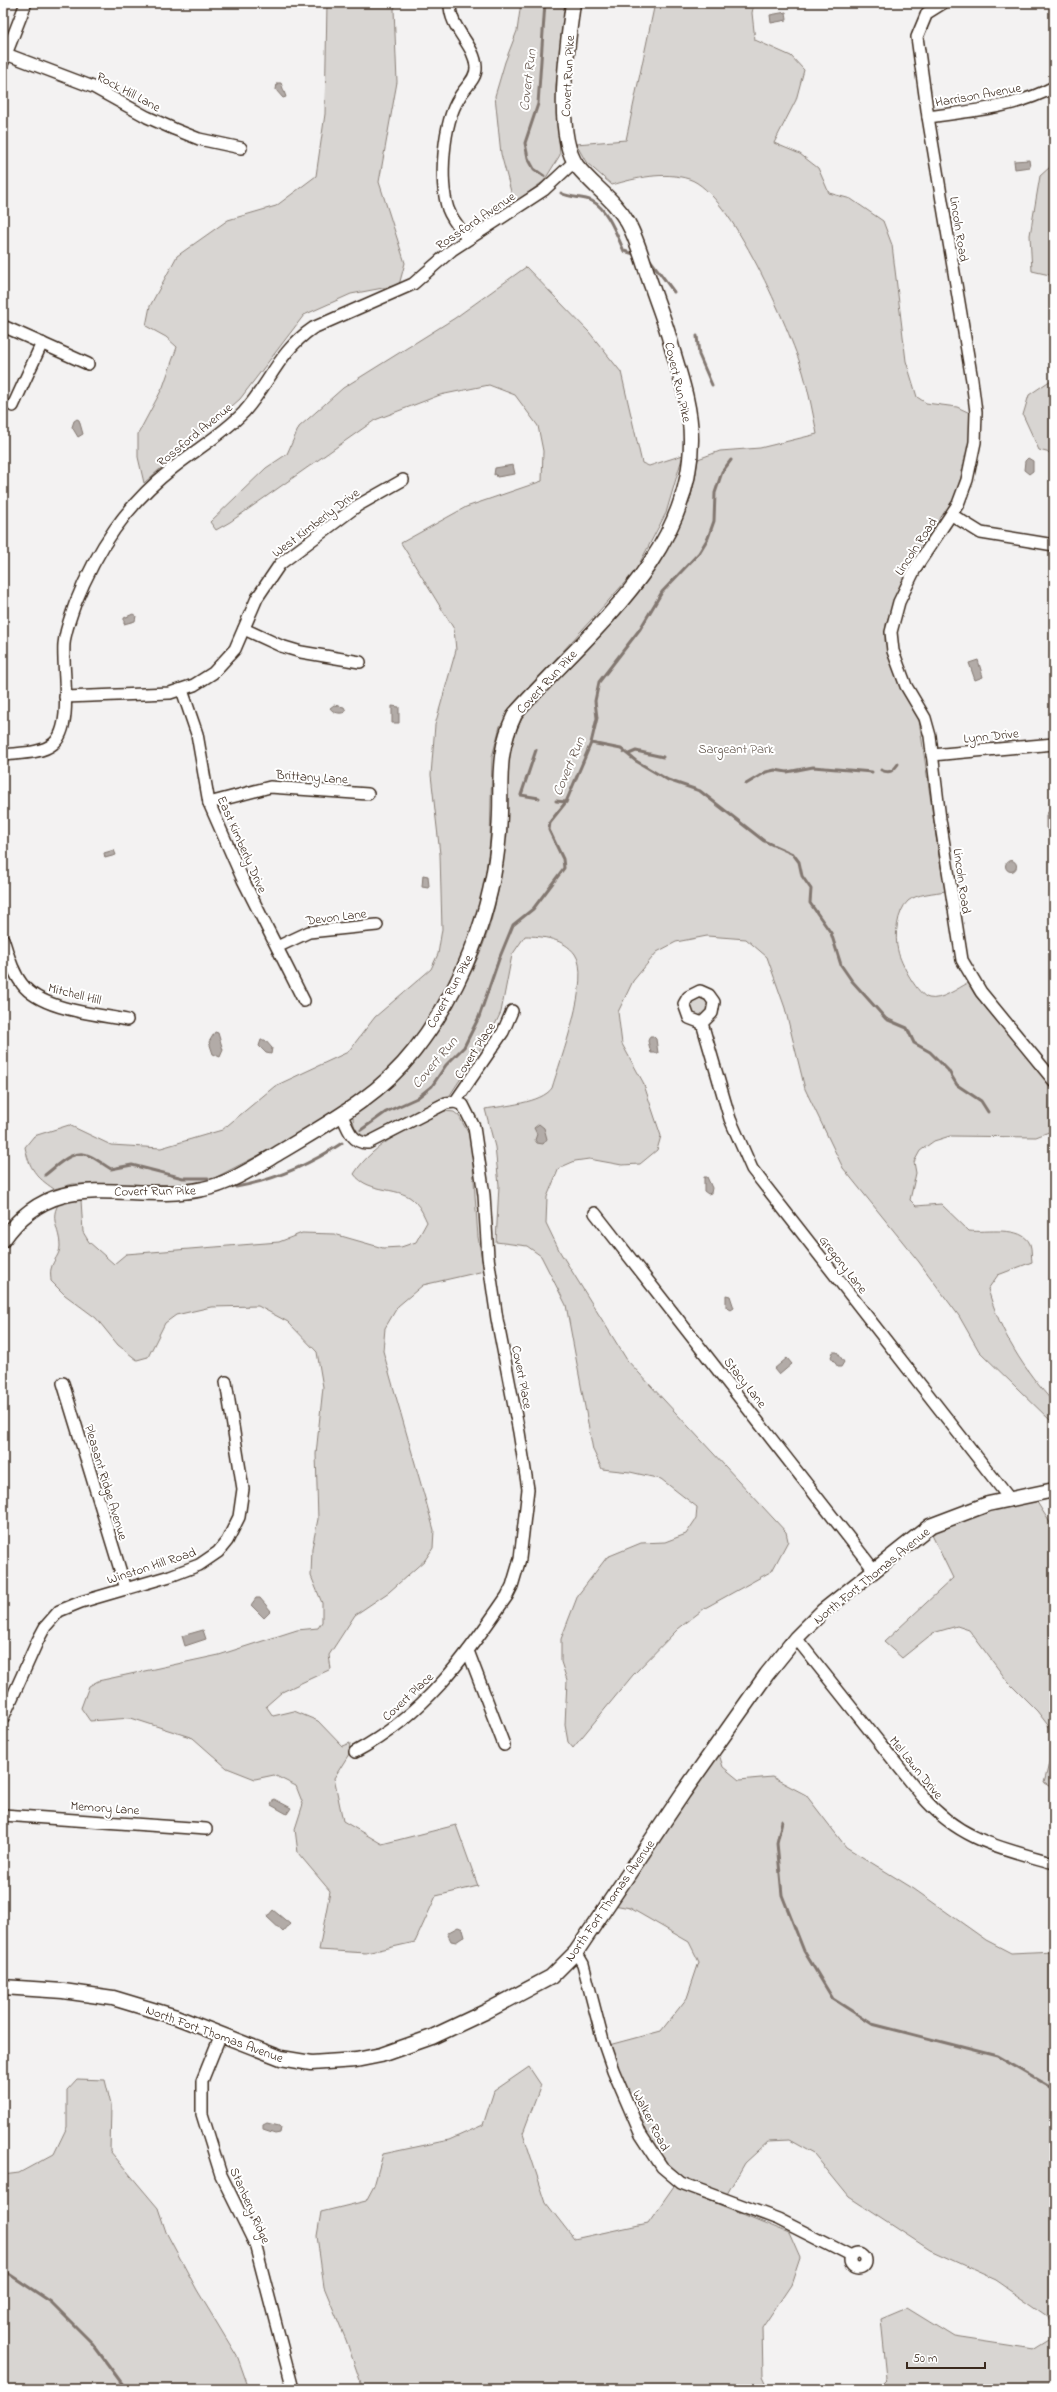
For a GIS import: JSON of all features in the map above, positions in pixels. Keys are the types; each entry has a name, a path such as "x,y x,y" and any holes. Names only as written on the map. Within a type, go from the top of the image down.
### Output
{"street":[{"path":"4,58 26,3"},
{"path":"450,3 453,22 474,58 476,68 475,75 454,109 443,164 448,209 468,239"},
{"name":"Covert Run Pike","path":"3,1240 31,1210 60,1195 77,1192 178,1192 211,1187 261,1163 342,1115 375,1092 397,1072 431,1026 464,968 483,921 497,861 500,819 501,752 506,731 515,714 626,596 648,567 664,540 686,479 691,450 689,417 684,390 664,319 629,224 612,202 575,161 567,143 564,106 573,3"},
{"name":"Lincoln Road","path":"938,4 927,13 917,36 928,117 976,412 975,442 967,480 952,515 916,567 899,602 891,632 897,662 906,686 925,718 932,755 955,923 962,960 981,992 1054,1081"},
{"name":"Rock Hill Lane","path":"4,58 93,87 147,117 199,139 241,148"},
{"name":"Harrison Avenue","path":"928,117 1023,101 1054,87"},
{"name":"Rossford Avenue","path":"3,755 40,750 52,745 62,729 65,697 63,659 64,642 69,625 88,572 117,522 143,494 172,468 218,436 240,416 251,403 276,364 303,335 313,328 413,284 452,250 544,190 575,161"},
{"path":"3,326 88,364"},
{"path":"13,406 42,343"},
{"name":"West Kimberly Drive","path":"65,697 170,692 182,690 213,673 225,662 235,649 264,586 280,564 357,506 403,480"},
{"path":"952,515 981,533 1054,545"},
{"path":"244,629 281,646 301,652 360,662"},
{"name":"East Kimberly Drive","path":"182,690 197,734 209,803 243,880 304,1001"},
{"name":"Lynn Drive","path":"932,755 1031,744 1054,744"},
{"name":"Brittany Lane","path":"209,803 270,786 368,794"},
{"name":"Devon Lane","path":"277,946 309,932 377,925"},
{"name":"Mitchell Hill","path":"3,938 16,976 34,996 72,1009 127,1020"},
{"name":"Covert Place","path":"355,1752 382,1738 430,1697 468,1651 512,1586 522,1548 528,1489 520,1438 497,1318 488,1257 479,1156 474,1127 466,1109 455,1102 503,1032 512,1011"},
{"name":"Gregory Lane","path":"702,1023 730,1119 752,1169 1009,1498"},
{"path":"342,1115 348,1131 354,1138 362,1143 368,1143 446,1102 455,1102"},
{"name":"Stacy Lane","path":"595,1213 874,1570"},
{"name":"Winston Hill Road","path":"3,1718 38,1640 51,1619 67,1607 199,1565 218,1552 235,1526 242,1508 243,1485 226,1382"},
{"name":"Pleasant Ridge Avenue","path":"63,1383 126,1588"},
{"name":"North Fort Thomas Avenue","path":"3,1988 63,1991 113,1998 158,2010 269,2054 300,2062 340,2062 382,2055 432,2037 534,1987 551,1977 576,1952 683,1793 767,1674 796,1638 823,1611 930,1526 949,1517 1009,1498 1054,1490"},
{"name":"Mel Lawn Drive","path":"796,1638 920,1793 943,1819 957,1829 994,1845 1054,1863"},
{"path":"468,1651 504,1745"},
{"name":"Memory Lane","path":"3,1814 206,1829"},
{"name":"Walker Road","path":"576,1952 583,1964 603,2041 613,2070 641,2135 662,2167 681,2183 772,2216 851,2256"},
{"name":"Stanbery Ridge","path":"220,2034 202,2081 202,2114 220,2175 255,2244 293,2389"}],"green space":[{"path":"327,3 397,3 394,9 397,82 379,182 405,263 399,285 351,294 304,315 240,399 144,483 138,457 138,434 163,387 177,347 166,337 146,326 150,306 177,256 228,220 276,206 316,176 325,114"},
{"path":"521,3 566,3 556,85 560,155 544,181 514,203 501,154 495,96 505,62 517,31"},
{"name":"Sargeant Park","path":"655,3 754,3 752,13 755,40 791,56 804,70 796,100 774,143 800,154 818,168 829,193 851,199 883,221 892,245 906,361 917,397 926,403 957,407 972,414 969,446 956,498 932,537 910,567 900,586 886,624 885,641 890,656 919,720 939,857 946,891 921,895 908,901 901,911 897,924 896,939 899,956 906,970 915,985 925,996 929,998 939,998 968,983 975,995 1028,1057 1054,1091 1054,1130 1036,1137 950,1136 934,1141 920,1151 914,1162 916,1173 910,1200 916,1206 941,1204 969,1231 1012,1232 1026,1238 1030,1244 1032,1262 998,1275 988,1289 999,1320 1014,1350 1023,1364 1054,1403 1054,1424 979,1351 959,1316 919,1262 843,1168 805,1089 785,1008 767,957 746,939 707,936 676,942 657,952 633,981 618,1012 622,1044 643,1082 661,1136 657,1150 640,1164 622,1165 589,1159 575,1161 559,1168 547,1197 546,1223 560,1252 627,1360 786,1532 788,1541 772,1571 705,1608 678,1629 633,1675 573,1748 568,1742 565,1725 567,1680 561,1662 561,1639 578,1595 607,1557 641,1543 665,1542 686,1534 696,1519 697,1507 661,1479 630,1472 602,1469 593,1450 566,1305 541,1256 527,1246 496,1242 499,1185 495,1147 485,1109 522,1103 540,1097 552,1088 573,1020 577,999 580,981 579,965 575,954 565,945 553,939 525,936 512,955 501,1012 492,1031 448,1098 370,1137 357,1131 354,1125 353,1117 361,1108 391,1087 412,1063 431,1038 454,1003 483,946 490,926 499,881 509,757 515,734 525,713 574,664 622,612 664,555 680,524 692,492 698,459 720,451 760,448 817,434 803,372 786,326 757,265 723,209 705,189 689,179 670,176 650,176 612,185 586,162 576,144 626,140"},
{"path":"1054,153 1054,276 1032,271 1030,235 1040,176 1050,167"},
{"path":"526,267 589,332 621,372 642,463 649,466 683,455 666,513 636,570 518,701 500,726 492,757 490,841 482,901 457,970 433,1013 400,1060 370,1087 288,1140 201,1185 73,1184 54,1189 38,1176 29,1161 25,1147 34,1136 69,1125 111,1145 161,1148 222,1130 275,1086 348,1052 375,1017 431,969 438,954 442,929 440,854 431,775 435,725 456,650 454,629 401,543 466,507 542,481 543,451 538,426 515,395 489,385 440,395 375,420 230,522 216,530 210,522 266,468 287,454 299,427 343,388 455,318"},
{"path":"1054,378 1054,454 1039,450 1023,415 1029,395"},
{"path":"699,998 703,999 707,1003 707,1011 703,1015 699,1016 695,1015 691,1011 690,1007 691,1003 695,999"},
{"path":"445,1111 454,1112 459,1116 471,1138 478,1237 484,1271 423,1285 398,1306 385,1328 383,1351 434,1530 433,1548 425,1560 389,1592 355,1615 329,1655 331,1669 282,1692 266,1706 273,1716 294,1711 318,1721 342,1746 350,1743 349,1754 334,1778 343,1821 382,1844 456,1825 478,1886 436,1896 415,1942 366,1953 319,1950 330,1891 298,1853 295,1829 303,1804 296,1786 274,1775 255,1779 227,1768 193,1738 131,1718 90,1721 81,1708 89,1686 98,1681 219,1655 297,1630 318,1628 322,1622 322,1603 311,1576 312,1548 318,1519 316,1454 323,1387 317,1352 288,1322 258,1306 211,1307 176,1315 165,1323 148,1357 137,1360 118,1345 96,1318 65,1295 51,1281 51,1269 59,1252 60,1246 55,1213 60,1202 81,1200 83,1232 89,1242 114,1264 126,1254 279,1242 302,1233 334,1234 383,1248 401,1247 416,1242 427,1222 419,1207 410,1197 394,1191 368,1185 360,1181 354,1174 362,1163 383,1144 395,1136"},
{"path":"1035,1499 1054,1529 1054,1733 1037,1711 1008,1682 969,1630 957,1626 933,1633 902,1658 884,1642 953,1578 931,1533 977,1513"},
{"path":"1054,1744 1054,1789 1044,1783"},
{"path":"719,1754 723,1767 739,1780 772,1777 806,1795 846,1847 914,1889 986,1940 1011,1953 1054,1951 1054,2334 1048,2316 996,2280 930,2250 849,2197 814,2154 789,2140 769,2141 745,2163 727,2194 696,2183 679,2174 667,2164 647,2133 629,2096 609,2045 661,2031 687,1998 699,1962 689,1942 630,1908 614,1905"},
{"path":"529,2067 541,2085 523,2133 546,2203 574,2239 648,2223 674,2186 789,2233 800,2258 791,2285 762,2328 763,2376 769,2389 363,2389 346,2340 324,2287 317,2236 321,2212 366,2201 374,2186 383,2154 449,2140 483,2125 494,2091"},
{"path":"77,2079 105,2080 111,2105 110,2151 158,2208 166,2232 197,2290 238,2358 249,2389 3,2389 3,2175 19,2173 54,2154 67,2127 67,2090"},
{"path":"907,2308 954,2337 1033,2349 1054,2336 1054,2389 876,2389 887,2378 881,2319"}],"shaded area":[{"path":"786,12 787,20 771,23 770,15"},
{"path":"277,83 281,83 286,97 283,98 276,90"},
{"path":"1029,160 1030,167 1015,169 1014,161"},
{"path":"77,419 79,420 83,434 78,437 72,427 74,421"},
{"path":"1028,458 1033,461 1033,471 1029,474 1024,470 1025,461"},
{"path":"513,465 515,474 497,477 496,474 494,475 495,468"},
{"path":"133,614 136,616 135,621 124,624 124,618"},
{"path":"978,660 983,677 975,680 969,663"},
{"path":"334,705 344,707 346,711 340,713 333,711 330,708"},
{"path":"392,706 399,707 399,723 392,723"},
{"path":"1052,810 1054,830 1049,831 1046,828 1046,815"},
{"path":"114,850 116,855 105,858 104,853"},
{"path":"1011,860 1015,862 1017,866 1015,870 1011,872 1007,870 1005,866 1007,862"},
{"path":"423,875 428,876 428,888 422,887"},
{"path":"215,1032 218,1033 223,1050 220,1057 213,1054 209,1042"},
{"path":"650,1036 653,1036 656,1039 658,1053 651,1053 648,1041"},
{"path":"261,1040 265,1040 272,1048 271,1054 266,1053 259,1046"},
{"path":"539,1124 544,1128 547,1139 543,1144 537,1143 535,1140 537,1134 534,1128"},
{"path":"704,1177 707,1177 712,1188 711,1193 708,1194 704,1191"},
{"path":"726,1295 730,1296 734,1308 731,1310 726,1307"},
{"path":"833,1352 837,1352 844,1362 841,1367 838,1367 831,1357"},
{"path":"787,1358 792,1364 779,1375 774,1369"},
{"path":"256,1598 260,1598 271,1611 264,1618 251,1605"},
{"path":"203,1630 206,1639 185,1646 182,1636"},
{"path":"274,1799 291,1808 287,1814 271,1805"},
{"path":"273,1910 290,1924 283,1932 267,1917"},
{"path":"458,1927 463,1929 465,1936 456,1942 451,1941 447,1933"},
{"path":"267,2123 279,2126 281,2128 280,2133 275,2134 263,2130 263,2125"}],"waterway":[{"name":"Covert Run","path":"544,176 534,169 528,158 525,143 538,104 545,3"},
{"name":"Covert Run","path":"561,193 588,199 598,205 611,223 624,251 634,254"},
{"name":"Covert Run","path":"648,257 674,292"},
{"name":"Covert Run","path":"697,336 699,355 712,385"},
{"name":"Covert Run","path":"361,1130 386,1112 417,1098 432,1086 446,1065 464,1047 479,1017 499,959 513,925 533,909 564,868 563,859 549,830 550,822 566,802 591,743 597,718 595,701 599,682 640,629 662,592 699,553 708,538 714,521 715,493 722,472 731,460"},
{"path":"591,743 621,749 636,761 668,780 700,791 764,841 793,854 799,862 802,876 811,889 810,903 831,933 841,965 852,981 886,1019 907,1028 914,1043 930,1052 948,1070 957,1085 981,1101 988,1112"},
{"path":"536,750 521,795 539,798"},
{"path":"629,754 636,751 663,757"},
{"path":"881,770 887,772 891,771 898,764"},
{"path":"746,784 766,772 775,770 787,772 813,767 872,772"},
{"path":"556,801 566,802"},
{"name":"Covert Run","path":"236,1187 291,1171 330,1151 342,1143"},
{"name":"Covert Run","path":"45,1175 66,1159 78,1154 84,1154 111,1169 132,1165 183,1178 208,1178"},
{"path":"782,1821 777,1843 782,1895 804,1951 833,1999 872,2024 997,2056 1054,2089"},
{"path":"3,2270 51,2302 92,2343 126,2389"}]}
